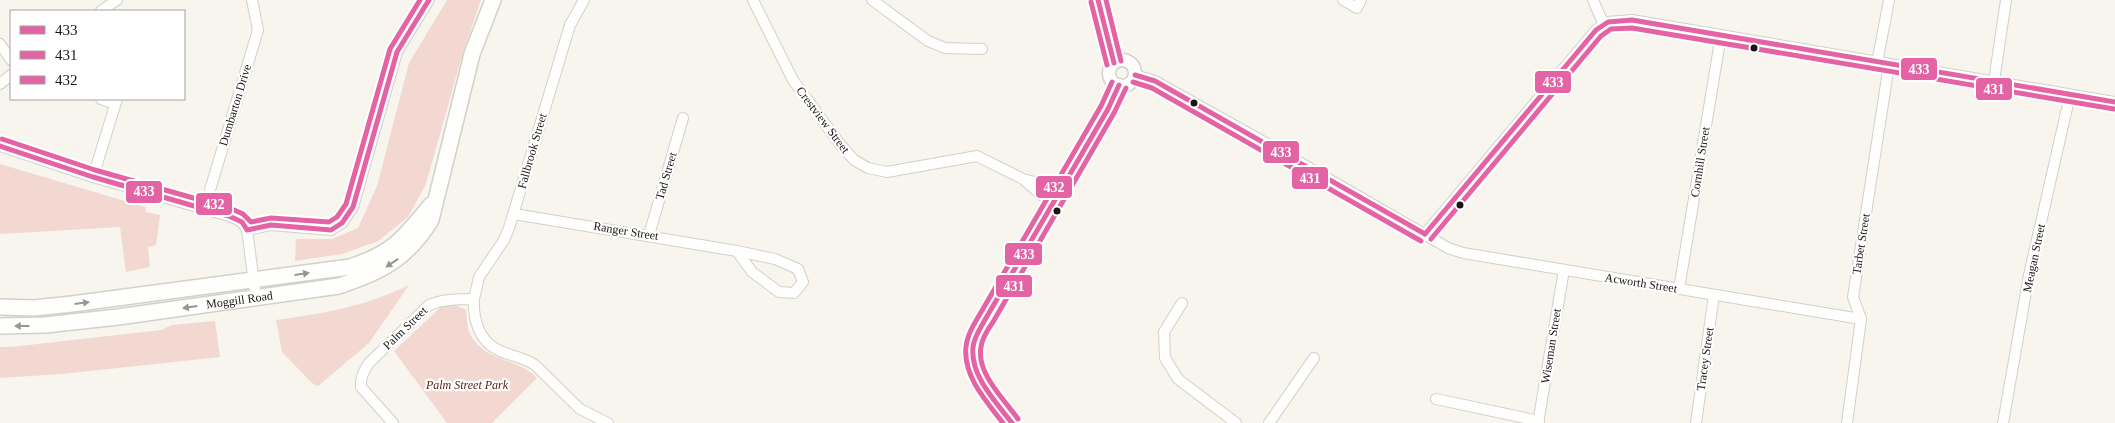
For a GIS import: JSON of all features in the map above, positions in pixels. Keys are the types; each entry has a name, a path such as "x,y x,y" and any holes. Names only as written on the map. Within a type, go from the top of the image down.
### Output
{"main road":[{"name":"Moggill Road","path":"0,326 45,326 256,298 339,286 374,275 399,258 424,232 431,220 472,54 493,0"},
{"name":"Moggill Road","path":"0,307 34,308 72,304 350,268 385,253 402,240 438,196"}],"street":[{"name":"Dumbarton Drive","path":"204,210 258,30 252,0"},
{"path":"247,230 271,225 331,230 342,223 352,207 397,52 429,0"},
{"name":"Fallbrook Street","path":"474,299 480,276 504,240 514,214 570,25 584,0"},
{"name":"Crestview Street","path":"753,0 793,80 854,160 868,168 887,172 978,156 1023,179 1061,189"},
{"path":"872,0 928,41 945,48 982,49"},
{"path":"1098,0 1114,63"},
{"path":"1343,0 1357,8 1361,0"},
{"path":"1593,0 1603,24"},
{"path":"1878,63 1889,0"},
{"path":"1994,82 2006,0"},
{"path":"103,10 114,4"},
{"path":"1425,234 1603,24 1617,20 1632,20 2115,102"},
{"name":"Cornhill Street","path":"1679,289 1721,35"},
{"path":"0,44 10,59"},
{"path":"1122,60 1129,62 1134,68 1135,75 1127,84 1119,85 1110,77 1110,69 1114,63 1122,60"},
{"name":"Tarbet Street","path":"1847,423 1861,319 1853,296 1889,65"},
{"name":"Acworth Street","path":"1135,75 1155,81 1448,248 1463,253 1861,319"},
{"path":"0,84 10,76"},
{"path":"1012,423 979,375 973,355 974,346 982,326 1108,109 1119,85"},
{"name":"Meagan Street","path":"2003,423 2029,275 2070,95"},
{"path":"93,177 116,101"},
{"name":"Tad Street","path":"649,235 683,118"},
{"path":"0,146 93,177 239,220 247,230 256,298"},
{"name":"Crestview Street","path":"1023,179 1052,204"},
{"name":"Ranger Street","path":"514,214 649,235 737,251 774,259 798,269 803,282 794,293 779,292 752,272 737,251"},
{"name":"Wiseman Street","path":"1538,422 1564,270"},
{"name":"Tracey Street","path":"1696,423 1714,295"},
{"path":"474,299 473,311 478,327 486,342 498,350 528,360 536,365 580,409 608,423"},
{"name":"Palm Street","path":"393,423 361,387 361,380 369,363 429,305 442,300 474,299"},
{"path":"1182,303 1164,332 1165,358 1178,379 1236,423"},
{"path":"1269,423 1314,358"},
{"path":"1436,398 1538,422"}],"green space":[{"path":"447,0 481,0 461,59 426,184 408,217 378,241 342,254 295,261 296,239 332,239 358,228 377,186 409,63"},
{"path":"0,164 145,207 146,212 160,215 156,245 148,247 150,267 126,272 120,227 0,234"},
{"path":"409,285 369,343 318,386 312,383 282,352 276,320 311,315 360,304"},
{"name":"Palm Street Park","path":"453,304 466,310 470,334 484,350 520,366 537,378 492,423 447,423 394,351 442,306"},
{"path":"215,321 220,357 62,374 0,378 0,347 161,330 172,325"}],"transit line":[{"name":"432","path":"2,139 95,170 232,209 243,214 251,222 271,218 329,222 337,217 346,204 390,49 420,0"},
{"name":"433","path":"0,146 93,177 229,216 242,222 247,230 271,225 331,230 342,223 353,207 397,52 429,0"},
{"name":"433","path":"1098,0 1114,63"},
{"name":"432","path":"1106,0 1121,61"},
{"name":"431","path":"1091,2 1107,65"},
{"name":"433","path":"1425,234 1596,30 1608,22 1632,20 2115,102"},
{"name":"431","path":"1431,239 1601,36 1611,29 1632,28 2114,109"},
{"name":"433","path":"1135,75 1155,81 1425,234"},
{"name":"432","path":"1003,423 983,397 972,378 966,358 968,338 975,322 1101,106 1112,82"},
{"name":"431","path":"1133,82 1152,88 1421,241"},
{"name":"433","path":"1012,423 985,388 980,378 973,358 975,340 1108,109 1119,85"},
{"name":"431","path":"1018,419 987,376 981,357 983,340 1114,113 1126,88"}]}
